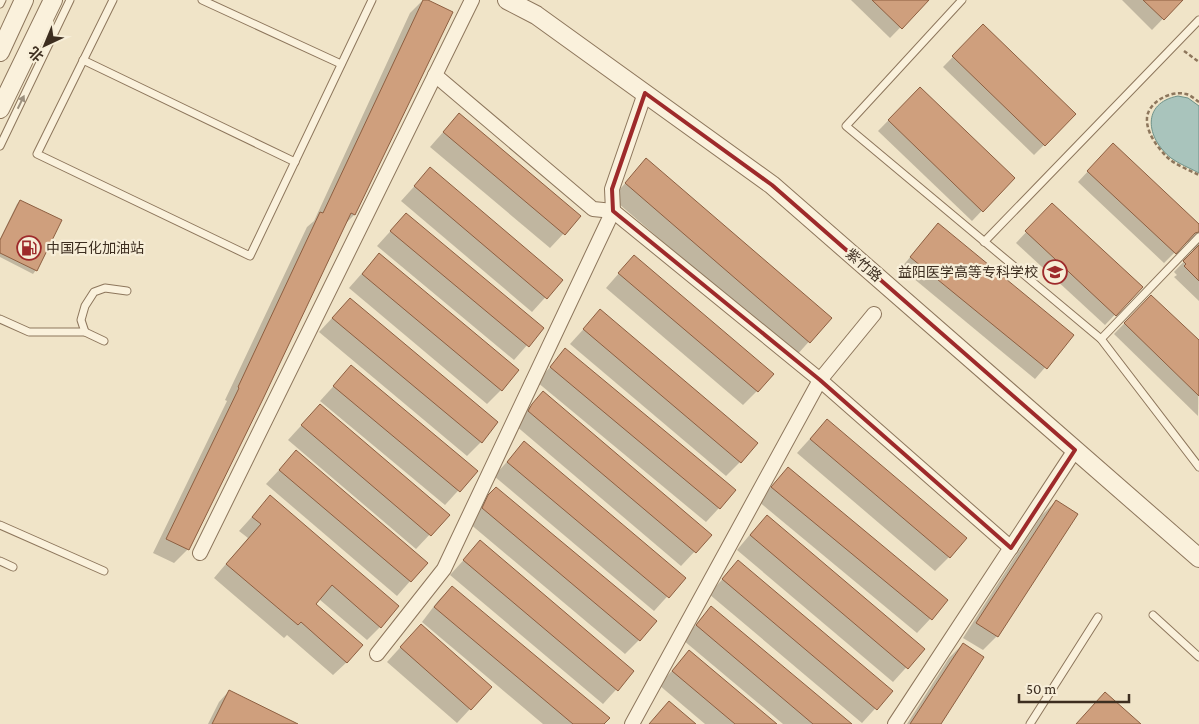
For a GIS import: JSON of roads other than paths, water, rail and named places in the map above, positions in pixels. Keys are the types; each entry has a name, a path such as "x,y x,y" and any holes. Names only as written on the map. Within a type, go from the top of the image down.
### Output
{"street":[{"path":"0,52 24,0"},
{"path":"0,109 53,0"},
{"path":"200,554 472,0"},
{"name":"紫竹路","path":"507,0 536,15 772,185 1199,558"},
{"path":"435,75 593,209 613,211 820,380 1011,548"},
{"path":"377,654 444,569 613,211 612,189 645,93"},
{"path":"632,724 820,380 874,314"},
{"path":"895,724 1075,450"}],"lane":[{"path":"0,4 2,0"},
{"path":"0,146 70,0"},
{"path":"113,0 37,154 250,256 372,0"},
{"path":"202,0 342,64"},
{"path":"962,0 846,126 1101,339 1199,467"},
{"path":"984,242 1199,20"},
{"path":"83,60 295,162"},
{"path":"1101,339 1199,237"},
{"path":"85,332 82,320 85,306 94,292 105,288 127,291"},
{"path":"0,319 29,332 85,332 104,341"},
{"path":"0,525 104,571"},
{"path":"0,561 13,567"},
{"path":"1153,615 1199,657"},
{"path":"1030,724 1098,617"}],"water":[{"path":"1178,96 1188,98 1199,106 1199,173 1171,158 1156,141 1152,131 1153,113 1158,106 1166,100"}],"place":[{"name":"中国石化加油站","path":"29,248"},
{"name":"益阳医学高等专科学校","path":"1055,272"}]}
